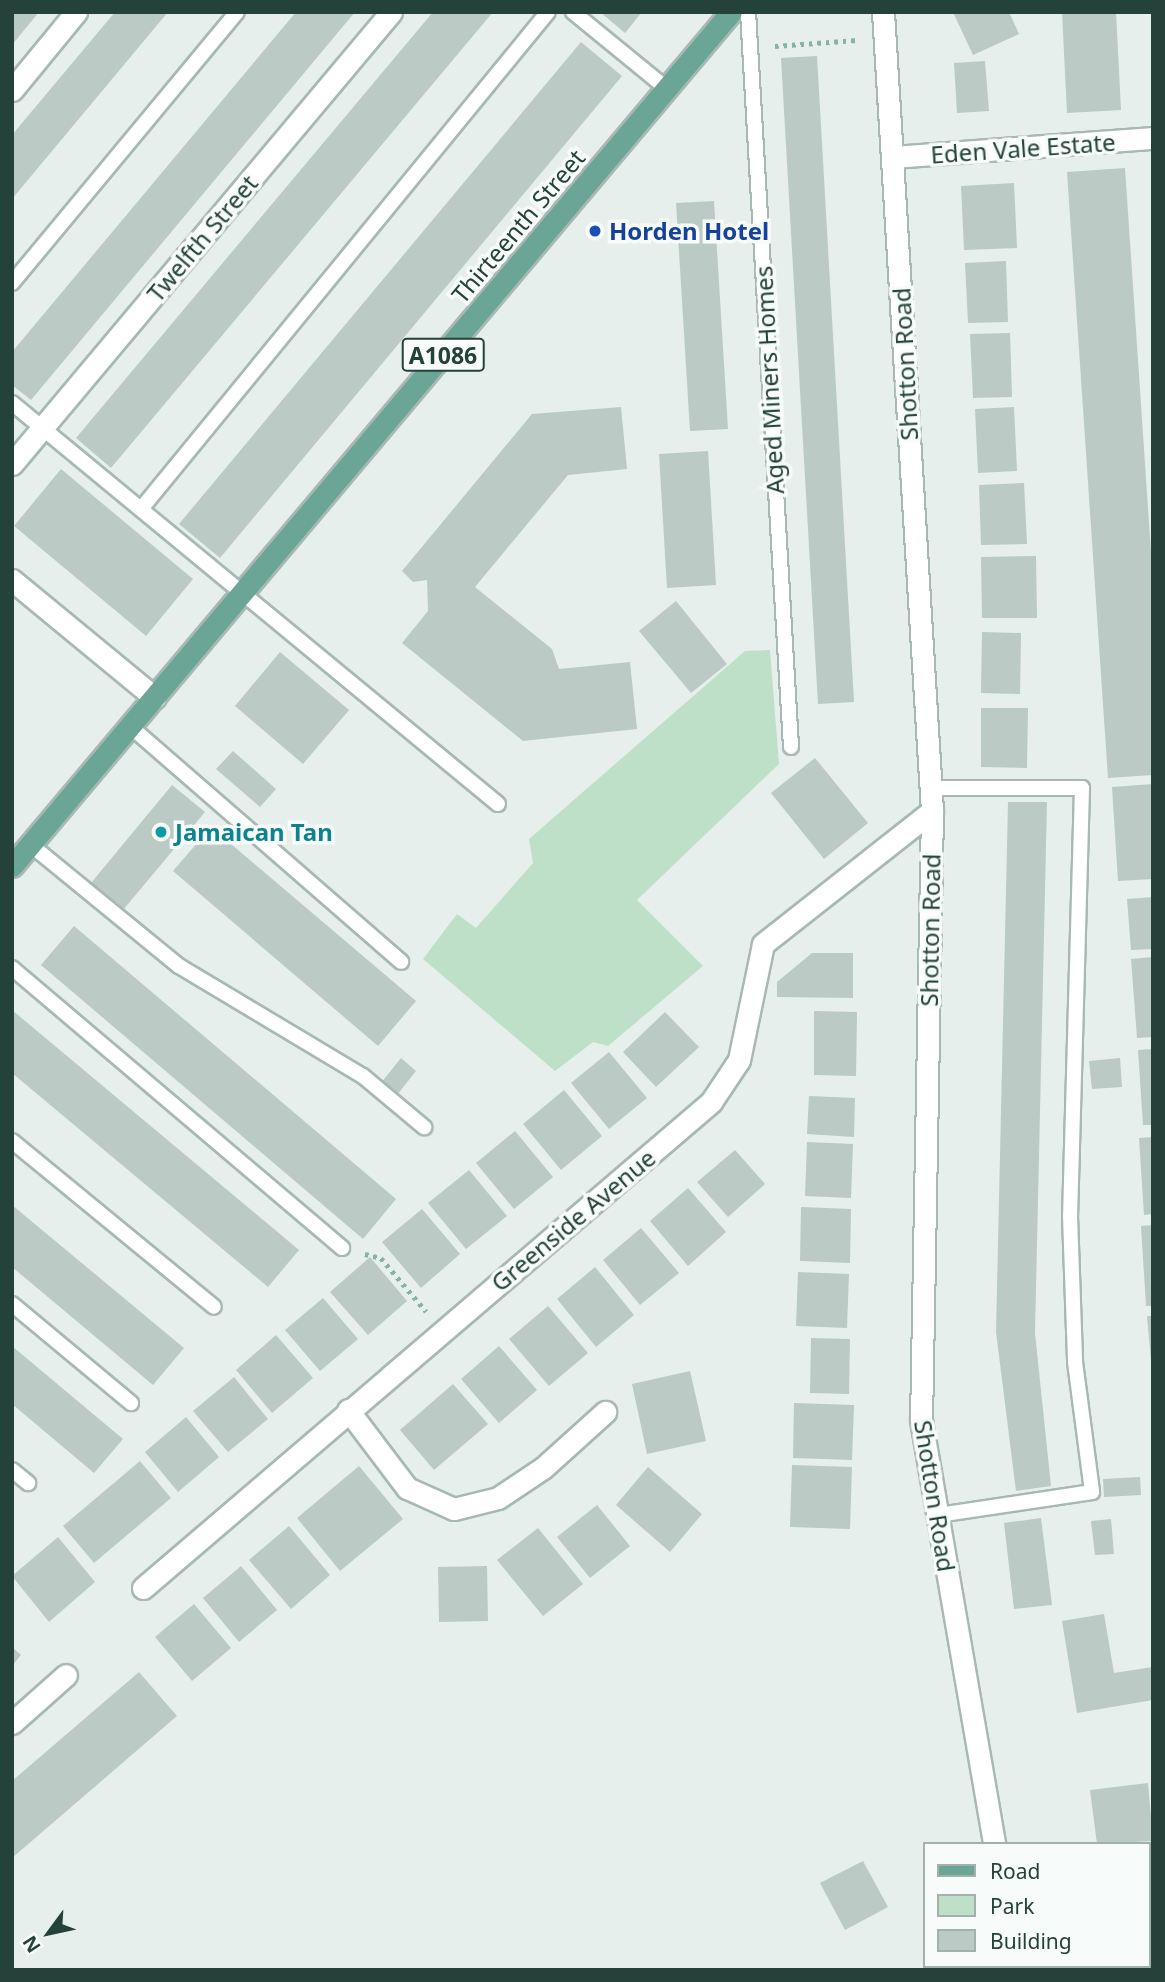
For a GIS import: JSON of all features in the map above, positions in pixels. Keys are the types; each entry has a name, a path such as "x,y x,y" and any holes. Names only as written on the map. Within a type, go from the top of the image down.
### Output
{"main road":[{"name":"Thirteenth Street","path":"155,698 731,12"},
{"name":"A1086","path":"12,866 155,698"}],"street":[{"path":"12,90 76,12"},
{"name":"Twelfth Street","path":"12,464 391,12"},
{"name":"Shotton Road","path":"883,12 932,811 921,1420 994,1842"},
{"name":"Eden Vale Estate","path":"893,157 1153,138"},
{"path":"12,580 155,698"},
{"name":"Greenside Avenue","path":"143,1588 711,1102 739,1060 763,944 932,811"},
{"path":"348,1410 407,1488 454,1509 498,1498 544,1468 606,1412"},
{"path":"12,1723 66,1675"}],"lane":[{"path":"12,283 236,12"},
{"path":"141,509 548,12"},
{"path":"573,12 667,89"},
{"name":"Aged Miners Homes","path":"748,12 791,747"},
{"path":"12,403 498,804"},
{"path":"131,727 401,962"},
{"path":"930,788 1082,788 1070,1216 1075,1362 1092,1493 938,1516"},
{"path":"31,845 179,966 363,1076 425,1127"},
{"path":"12,968 342,1248"},
{"path":"12,1141 214,1307"},
{"path":"12,1304 131,1403"},
{"path":"12,1470 27,1483"}],"path":[{"path":"750,48 886,38"},
{"path":"342,1248 381,1258 442,1331"}],"green space":[{"path":"770,650 779,764 637,900 703,966 608,1046 593,1042 555,1071 423,959 457,914 476,928 533,863 529,839 745,651"},
{"path":"1153,1887 1153,1970 1051,1970 1151,1968"}],"building":[{"path":"12,12 39,12 12,45"},
{"path":"115,12 168,12 12,199 12,135"},
{"path":"296,12 355,12 31,400 12,385 12,352"},
{"path":"433,12 493,12 111,468 76,438"},
{"path":"600,12 642,12 625,33"},
{"path":"953,12 1009,12 1019,34 973,55"},
{"path":"1062,12 1116,12 1121,110 1067,113"},
{"path":"581,42 622,76 220,558 179,524"},
{"path":"817,56 854,702 818,704 781,58"},
{"path":"985,61 989,111 957,113 954,63"},
{"path":"1125,168 1153,582 1153,775 1108,778 1067,172"},
{"path":"1014,183 1017,248 964,250 961,186"},
{"path":"714,201 728,429 690,431 676,203"},
{"path":"1006,261 1008,322 968,323 965,263"},
{"path":"1010,333 1012,397 973,398 970,334"},
{"path":"621,407 627,469 568,475 475,587 552,649 559,669 630,662 637,729 523,741 402,643 428,611 427,580 413,582 402,571 532,414"},
{"path":"1014,407 1017,471 978,473 975,409"},
{"path":"708,451 716,585 667,588 659,454"},
{"path":"61,469 193,579 146,636 14,526"},
{"path":"1024,483 1027,544 981,545 979,485"},
{"path":"1036,556 1037,618 982,618 981,557"},
{"path":"676,601 727,664 691,693 639,631"},
{"path":"982,632 1021,633 1020,694 981,693"},
{"path":"280,652 349,710 303,764 235,706"},
{"path":"981,708 1028,708 1027,768 981,767"},
{"path":"233,751 276,789 260,807 216,769"},
{"path":"815,758 868,823 824,859 771,793"},
{"path":"1153,784 1153,879 1118,881 1112,787"},
{"path":"172,785 205,812 123,910 91,883"},
{"path":"1008,802 1047,802 1035,1333 1051,1486 1016,1491 996,1332"},
{"path":"211,827 416,1001 378,1046 173,871"},
{"path":"1153,897 1153,949 1131,950 1127,899"},
{"path":"74,926 396,1199 363,1239 41,965"},
{"path":"812,953 853,953 853,998 777,997 777,982"},
{"path":"1153,957 1153,1037 1137,1038 1131,959"},
{"path":"12,1010 299,1250 268,1287 12,1073"},
{"path":"814,1011 857,1012 856,1076 814,1075"},
{"path":"665,1012 699,1047 656,1087 623,1052"},
{"path":"1153,1049 1153,1125 1143,1125 1138,1050"},
{"path":"609,1052 647,1098 609,1129 571,1083"},
{"path":"401,1058 416,1071 397,1095 381,1083"},
{"path":"1120,1058 1122,1087 1092,1089 1089,1061"},
{"path":"564,1090 602,1136 561,1170 523,1124"},
{"path":"809,1096 855,1098 854,1137 807,1134"},
{"path":"515,1131 553,1177 514,1209 476,1163"},
{"path":"1153,1137 1153,1214 1144,1215 1139,1138"},
{"path":"807,1142 853,1144 851,1198 805,1196"},
{"path":"735,1150 765,1184 728,1217 697,1182"},
{"path":"469,1170 507,1216 466,1249 428,1203"},
{"path":"688,1188 726,1232 688,1266 650,1221"},
{"path":"12,1205 184,1348 153,1385 12,1267"},
{"path":"801,1207 851,1209 850,1263 800,1261"},
{"path":"422,1209 460,1254 421,1288 382,1242"},
{"path":"1153,1225 1153,1306 1146,1306 1141,1226"},
{"path":"641,1228 679,1273 640,1305 603,1260"},
{"path":"370,1257 407,1301 368,1335 330,1292"},
{"path":"595,1267 634,1315 596,1347 557,1299"},
{"path":"798,1272 849,1274 847,1328 796,1326"},
{"path":"323,1298 358,1339 320,1371 285,1330"},
{"path":"548,1306 588,1353 549,1386 509,1339"},
{"path":"1147,1316 1153,1316 1153,1361 1151,1361"},
{"path":"276,1335 313,1378 272,1413 236,1370"},
{"path":"811,1338 850,1339 849,1394 810,1393"},
{"path":"12,1346 123,1439 94,1473 12,1404"},
{"path":"499,1346 537,1390 499,1423 461,1379"},
{"path":"690,1371 706,1441 647,1454 632,1384"},
{"path":"234,1377 268,1419 228,1452 193,1411"},
{"path":"453,1384 488,1424 434,1470 400,1430"},
{"path":"794,1403 854,1405 852,1460 793,1458"},
{"path":"186,1417 219,1457 178,1492 145,1452"},
{"path":"140,1461 171,1498 94,1563 63,1526"},
{"path":"792,1465 852,1467 850,1529 790,1527"},
{"path":"359,1466 403,1519 340,1571 297,1518"},
{"path":"648,1467 702,1514 670,1552 616,1505"},
{"path":"1140,1477 1141,1495 1104,1497 1103,1479"},
{"path":"597,1505 630,1546 590,1578 557,1537"},
{"path":"1041,1518 1052,1605 1014,1609 1004,1523"},
{"path":"1111,1519 1114,1554 1095,1555 1091,1521"},
{"path":"289,1526 330,1575 291,1609 249,1560"},
{"path":"538,1528 583,1584 543,1616 497,1560"},
{"path":"58,1537 95,1582 49,1622 12,1576"},
{"path":"241,1566 277,1610 239,1642 203,1598"},
{"path":"487,1566 488,1621 439,1622 438,1567"},
{"path":"194,1604 231,1648 192,1681 155,1637"},
{"path":"1104,1614 1114,1673 1153,1667 1153,1700 1077,1713 1062,1621"},
{"path":"12,1647 21,1655 12,1666"},
{"path":"139,1672 177,1716 12,1858 12,1781"},
{"path":"1148,1783 1153,1841 1097,1842 1090,1790"},
{"path":"863,1861 888,1907 845,1930 820,1883"}],"place":[{"name":"Horden Hotel","path":"595,231"},
{"name":"Jamaican Tan","path":"161,832"}]}
